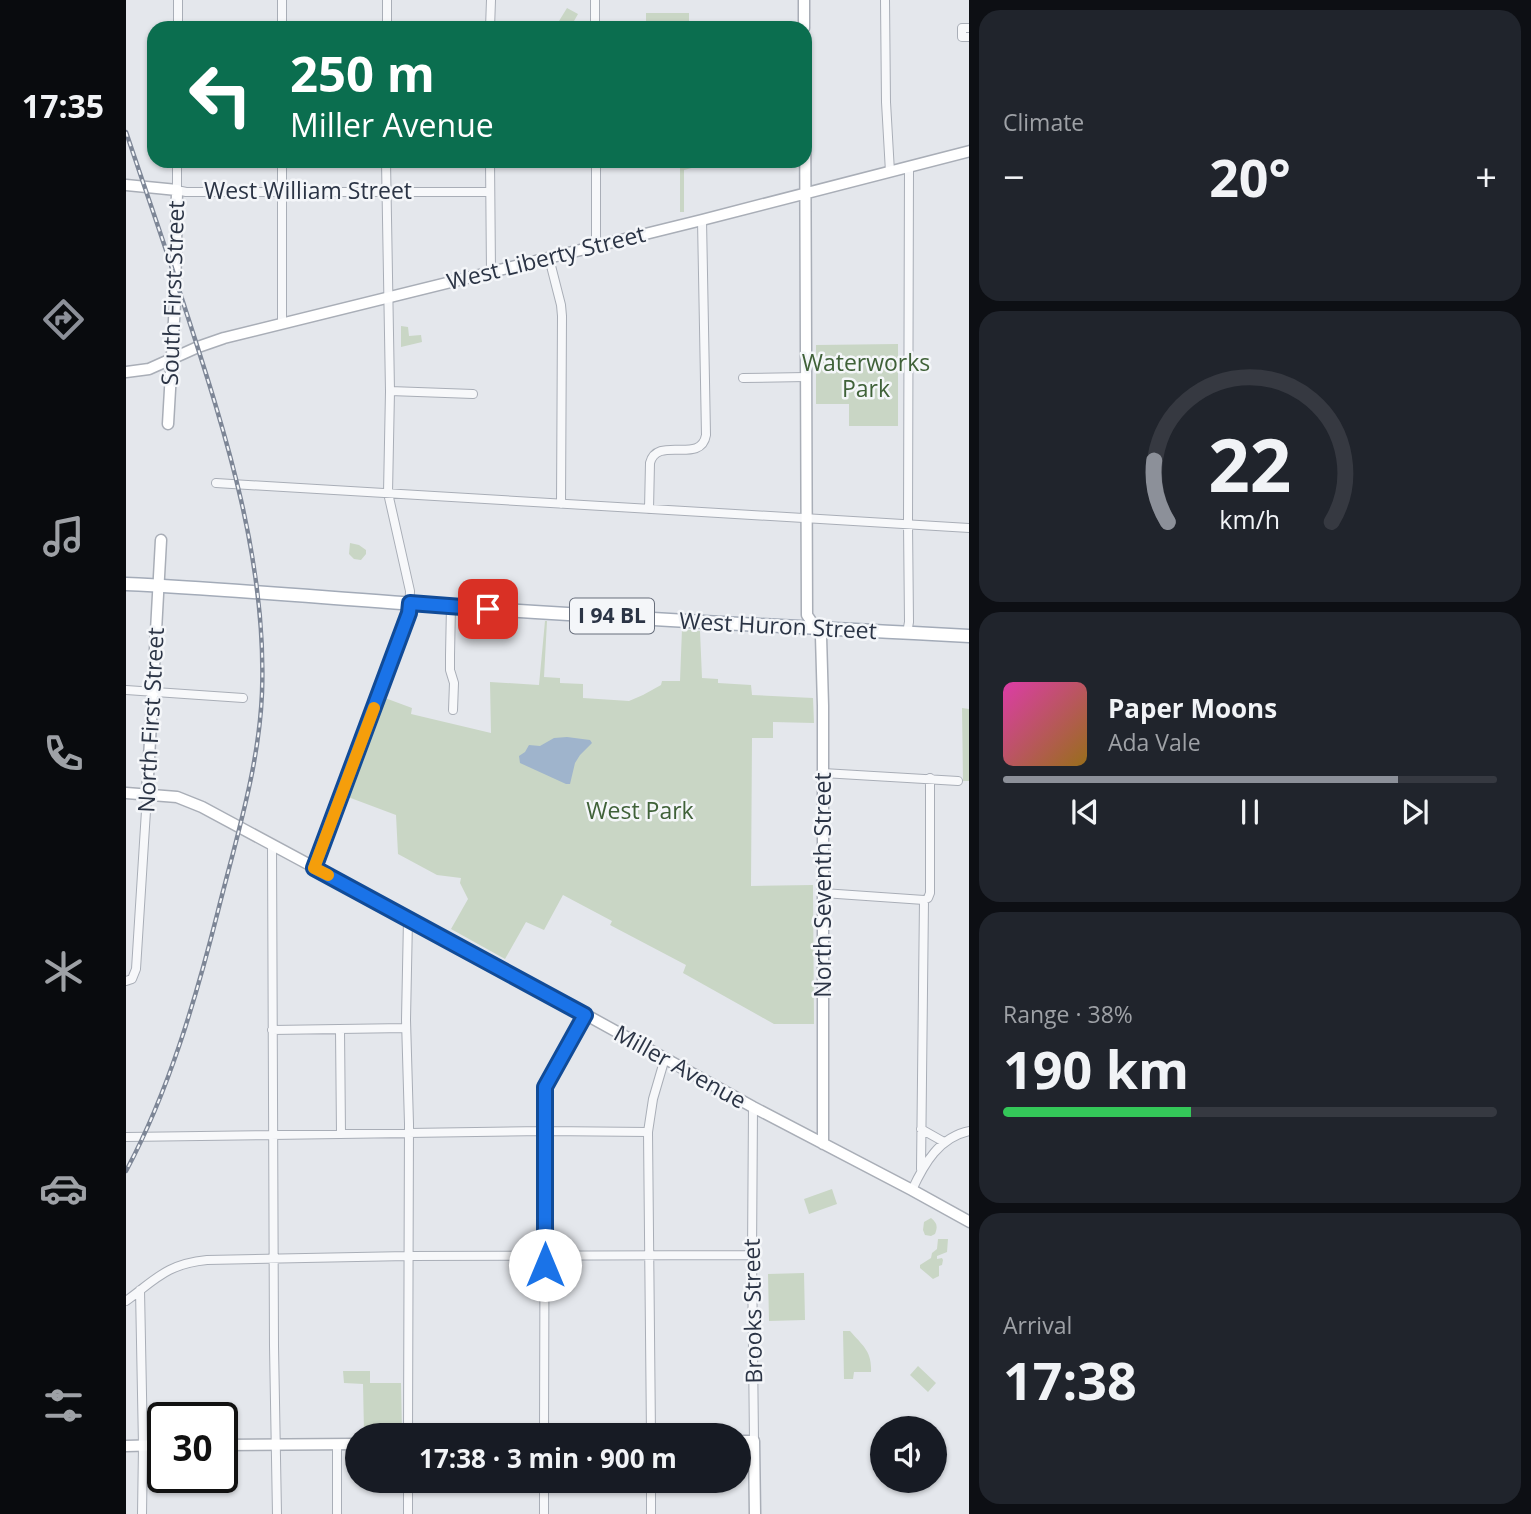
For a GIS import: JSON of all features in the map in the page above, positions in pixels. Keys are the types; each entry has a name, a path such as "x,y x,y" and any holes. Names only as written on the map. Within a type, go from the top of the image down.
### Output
{"main road":[{"name":"West Huron Street","path":"126,584 969,636"}],"street":[{"path":"178,0 178,21"},
{"path":"282,0 282,21"},
{"path":"387,0 387,21"},
{"path":"491,0 491,21"},
{"path":"594,0 595,21"},
{"path":"804,0 804,21"},
{"path":"885,0 890,172"},
{"path":"969,28 962,28 962,37 969,37"},
{"name":"West Liberty Street","path":"126,372 149,369 220,339 969,151"},
{"path":"908,633 909,167"},
{"name":"South First Street","path":"168,424 175,303 177,168"},
{"path":"282,168 282,324"},
{"path":"314,868 409,613 410,591 388,493 390,391 386,168"},
{"path":"490,168 491,272"},
{"path":"596,168 596,246"},
{"name":"North Seventh Street","path":"806,168 807,615 821,636 823,1144"},
{"name":"West William Street","path":"126,185 186,192 490,192"},
{"path":"649,509 651,456 661,451 695,449 705,442 702,220"},
{"path":"549,258 562,316 561,504"},
{"path":"743,377 806,377"},
{"path":"390,391 472,394"},
{"path":"215,483 969,528"},
{"path":"158,585 160,540"},
{"name":"North First Street","path":"129,980 136,972 158,585"},
{"path":"451,606 453,710"},
{"path":"126,690 243,698"},
{"path":"823,773 958,781"},
{"path":"823,893 924,900 928,898 930,778"},
{"name":"Miller Avenue","path":"126,793 177,797 192,801 969,1222"},
{"path":"272,845 277,1514"},
{"path":"921,1169 924,900"},
{"path":"408,919 408,1423"},
{"path":"544,1423 545,1087 585,1015"},
{"path":"272,1030 406,1028"},
{"path":"340,1030 341,1134"},
{"path":"651,1423 648,1132 653,1099 665,1058"},
{"name":"Brooks Street","path":"753,1107 755,1514"},
{"path":"921,1129 944,1142"},
{"path":"126,1137 545,1130 648,1132"},
{"path":"912,1190 921,1169 944,1142 969,1131"},
{"path":"126,1301 169,1269 190,1262 408,1256 752,1255"},
{"path":"140,1290 142,1514"},
{"path":"337,1444 337,1514"},
{"path":"238,1445 345,1444"},
{"path":"126,1446 147,1446"},
{"path":"408,1493 408,1514"},
{"path":"544,1493 544,1514"},
{"path":"651,1493 651,1514"}],"green space":[{"path":"567,8 578,14 574,21 559,21"},
{"path":"646,13 689,13 689,21 646,21"},
{"path":"680,168 692,168 684,170 684,212 680,212"},
{"path":"401,326 408,327 409,336 421,335 422,342 401,347"},
{"name":"Waterworks Park","path":"898,344 898,426 849,426 849,404 816,404 816,345"},
{"path":"350,543 366,550 361,560 354,559 349,554"},
{"name":"West Park","path":"545,621 544,677 560,678 560,683 583,684 583,698 629,701 661,685 662,681 680,681 682,629 700,631 702,678 718,679 718,683 751,685 752,695 813,698 814,723 773,722 773,738 752,738 751,886 813,885 814,1024 774,1024 683,973 686,965 610,925 612,921 563,895 544,930 526,922 505,959 451,929 468,899 460,883 461,878 437,875 398,854 396,815 348,797 385,698 412,708 411,714 491,733 490,682 539,685"},
{"path":"962,708 969,709 969,781 963,781"},
{"path":"832,1189 837,1204 809,1214 804,1199"},
{"path":"931,1218 936,1225 935,1234 925,1235 924,1222"},
{"path":"938,1239 948,1239 947,1252 937,1256 937,1259 943,1260 939,1266 939,1276 933,1279 920,1265 931,1258 937,1249"},
{"path":"804,1273 805,1320 769,1321 768,1274"},
{"path":"843,1331 850,1331 866,1349 871,1372 854,1372 853,1379 844,1379"},
{"path":"918,1366 936,1383 928,1392 910,1375"},
{"path":"343,1371 370,1371 370,1383 401,1383 402,1423 364,1423 363,1384 344,1383"}],"water":[{"path":"554,738 590,740 592,743 575,763 570,784 520,763 519,756 529,745 540,746"}],"railway":[{"path":"126,132 198,350 240,494 258,593 262,643 260,721 246,803 180,1044 155,1109 126,1171"}],"slow traffic":[{"path":"328,875 314,868 374,708"}],"route":[{"path":"488,609 410,603 409,613 314,868 585,1015 545,1087 545,1265"}]}
